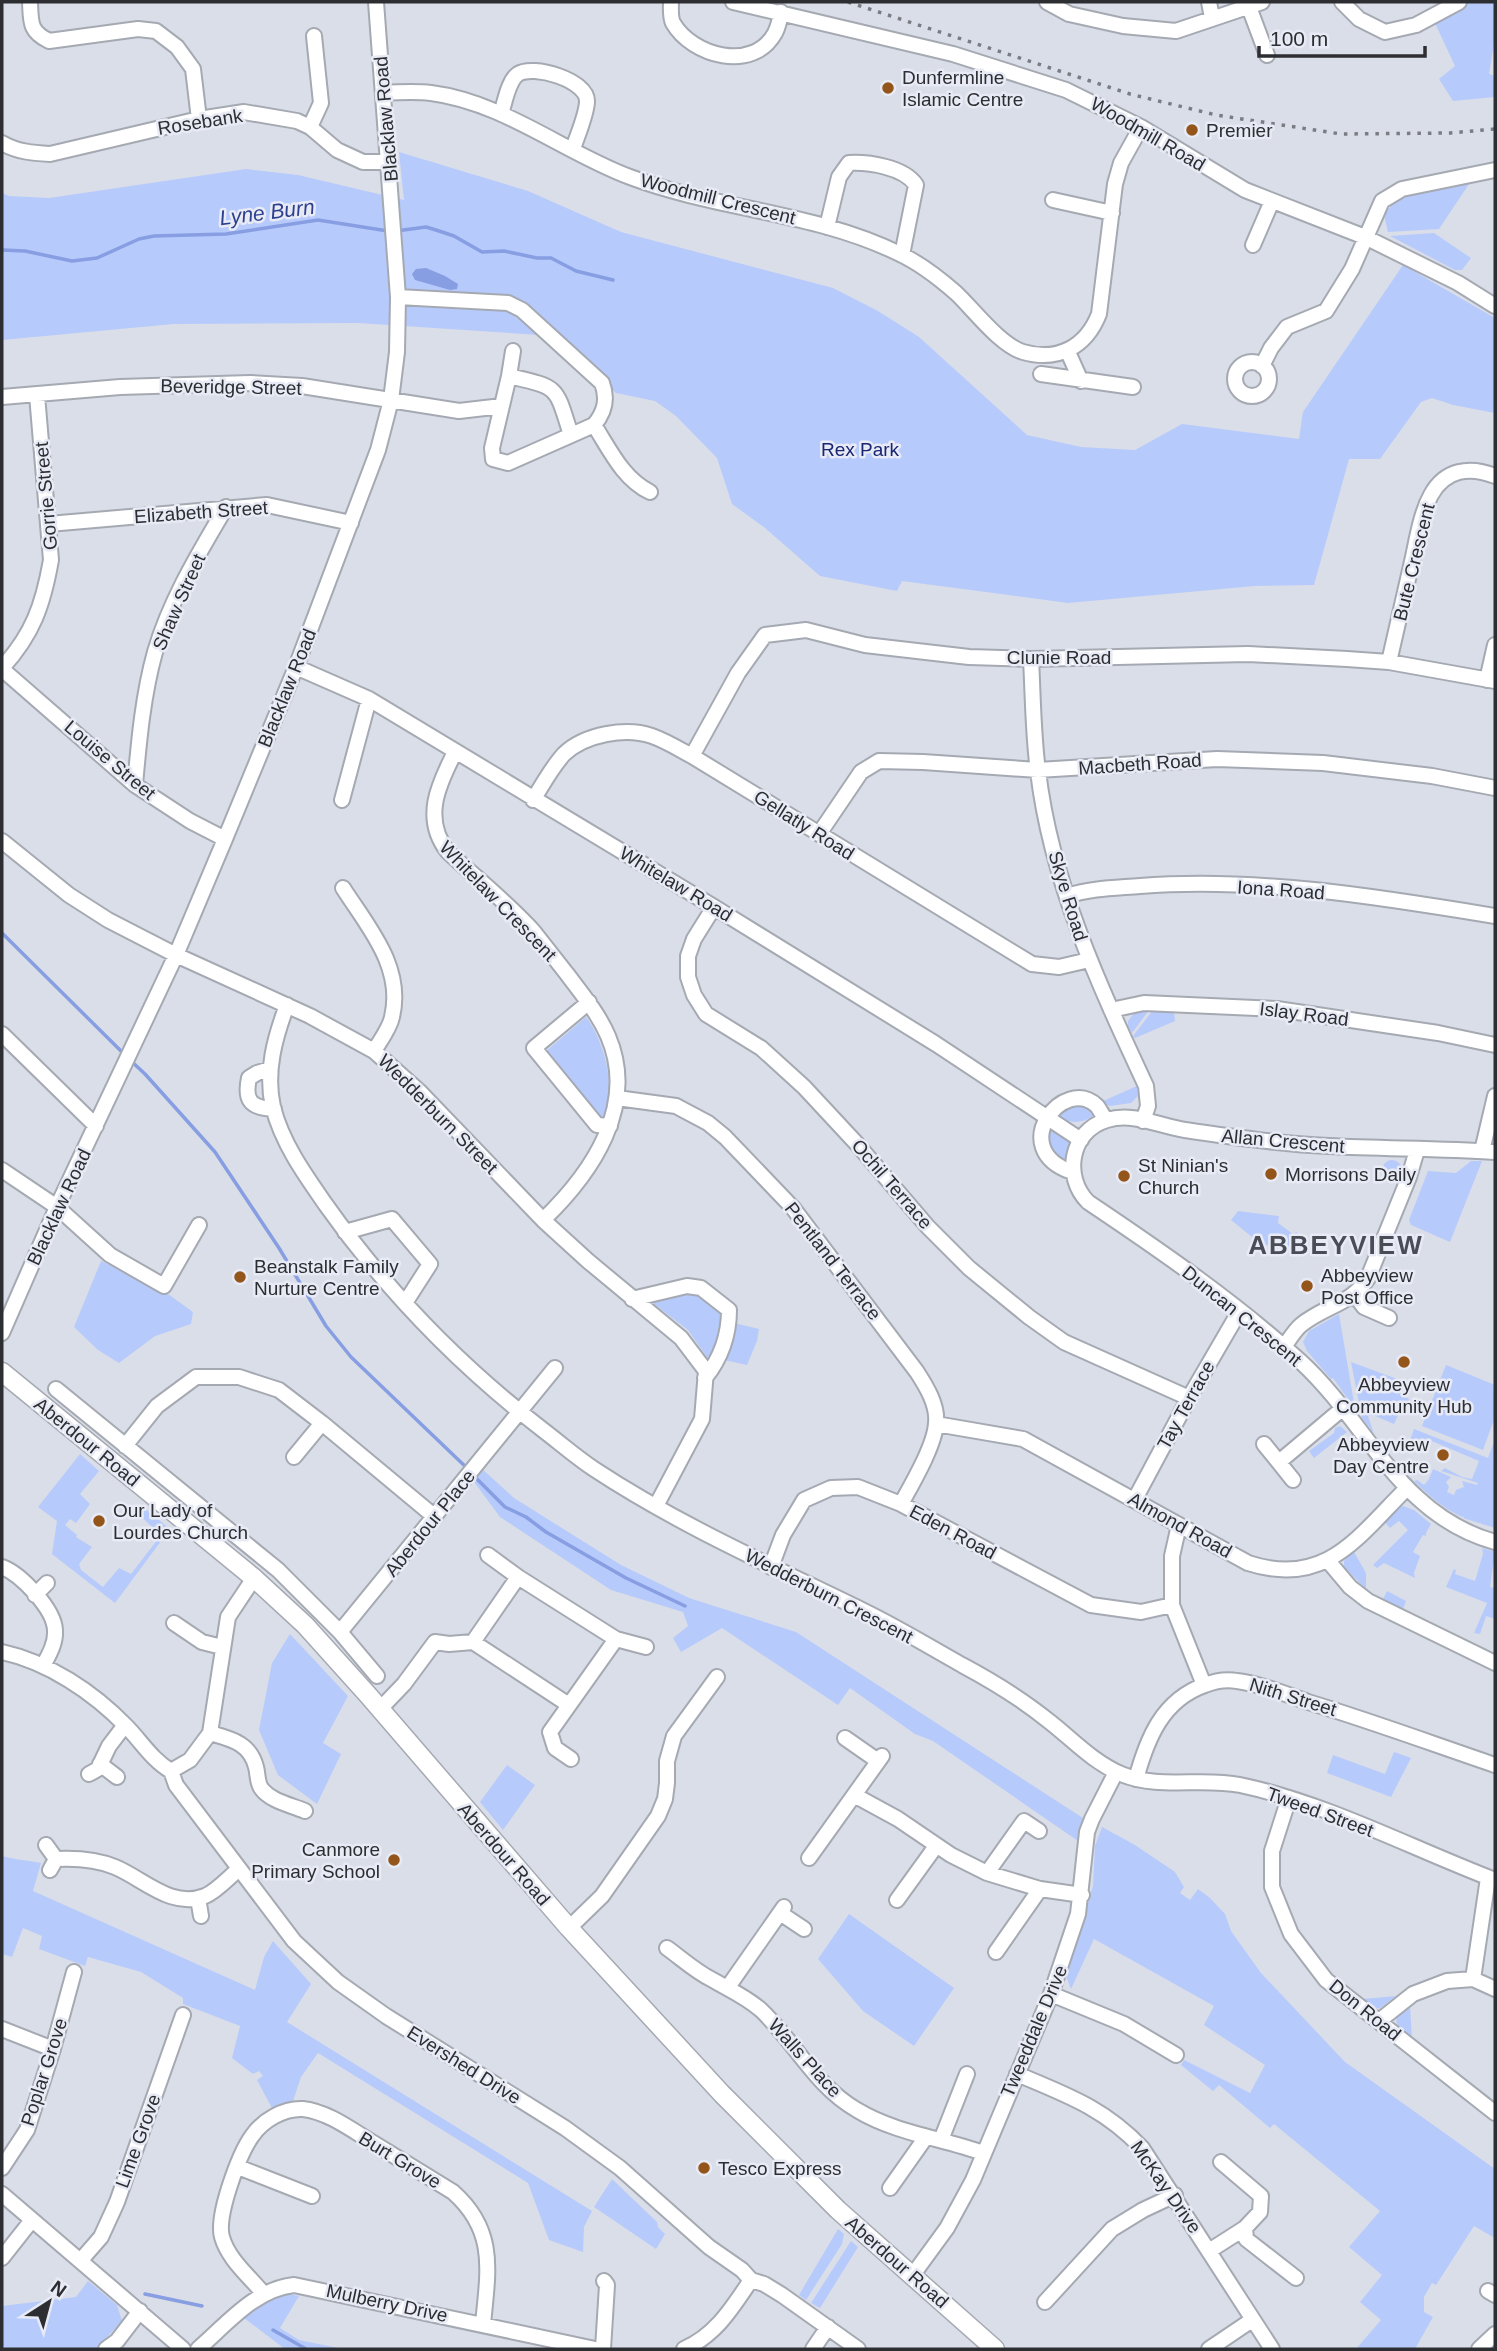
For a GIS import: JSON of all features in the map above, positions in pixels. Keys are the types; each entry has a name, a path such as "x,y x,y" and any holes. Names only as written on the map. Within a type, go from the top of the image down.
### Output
{"main road":[{"name":"Aberdour Road","path":"2,1372 254,1578 304,1625 569,1928 722,2094 838,2210 995,2349"}],"street":[{"path":"30,2 32,27 38,36 49,41 138,29 156,31 177,47 193,69 199,119"},
{"name":"Blacklaw Road","path":"2,1333 57,1207 176,955 296,667 378,450 391,400 397,352 398,297 376,2"},
{"path":"671,2 671,21 688,42 708,53 730,56 747,54 761,47 775,34 782,12"},
{"name":"Woodmill Road","path":"733,2 953,54 1053,86 1141,127 1245,190 1365,237 1458,283 1495,306"},
{"path":"1047,2 1069,13 1123,26 1176,31 1256,4 1267,55"},
{"path":"1209,2 1212,18"},
{"path":"1342,2 1359,19 1385,32 1416,25 1459,2"},
{"path":"310,127 321,103 314,36"},
{"path":"501,114 514,78 522,71 533,69 574,82 584,89 587,101 573,149"},
{"name":"Woodmill Crescent","path":"383,93 432,93 501,114 629,177 694,197 806,220 902,255 955,292 1004,341 1020,352 1042,356 1068,352"},
{"name":"Rosebank","path":"2,143 30,153 50,154 199,119 244,112 297,121 310,127 337,150 363,162 390,162"},
{"path":"1082,380 1068,352 1094,327 1099,314 1115,184 1121,163 1141,127"},
{"path":"827,227 839,177 849,163 862,162 891,169 911,177 916,185 902,255"},
{"path":"1262,366 1271,348 1287,327 1326,311 1352,269 1382,201 1402,188 1495,170"},
{"path":"1053,200 1112,213"},
{"path":"1253,245 1272,201"},
{"path":"398,297 508,303 522,310 602,383 606,393 604,414 594,425 508,463 493,459 492,448 513,351"},
{"path":"1041,374 1133,387"},
{"path":"509,376 553,389 559,397 571,435"},
{"name":"Beveridge Street","path":"2,397 120,387 250,383 302,386 458,411 502,406"},
{"name":"Gorrie Street","path":"2,669 28,636 41,605 51,560 37,395"},
{"path":"594,425 632,482 650,492"},
{"name":"Bute Crescent","path":"1389,662 1418,534 1431,495 1443,480 1462,469 1495,476"},
{"name":"Elizabeth Street","path":"49,524 267,505 351,523"},
{"name":"Shaw Street","path":"135,785 145,693 155,650 181,588 226,507"},
{"name":"Clunie Road","path":"692,756 738,673 765,635 806,630 865,645 969,657 1031,659 1248,654 1389,662 1491,680"},
{"path":"1491,680 1495,645"},
{"name":"Skye Road","path":"1031,659 1038,770 1049,835 1089,960 1146,1086 1149,1106 1143,1121"},
{"name":"Whitelaw Road","path":"296,667 369,699 925,1037 1081,1140"},
{"name":"Louise Street","path":"2,669 135,785 190,821 225,839"},
{"path":"342,800 369,699"},
{"name":"Gellatly Road","path":"533,800 565,754 577,744 623,732 654,736 692,756 1032,964 1059,967 1089,960"},
{"name":"Whitelaw Crescent","path":"455,752 440,781 435,803 438,840 533,931 589,1003 605,1030 614,1055 617,1098 604,1142 568,1196 543,1220"},
{"name":"Macbeth Road","path":"819,834 861,772 879,761 1038,770 1217,759 1323,763 1432,776 1495,788"},
{"name":"Wedderburn Street","path":"2,841 25,861 107,920 176,955 287,1005 374,1051 420,1092 543,1220 632,1299 681,1338 706,1371 705,1378"},
{"name":"Iona Road","path":"1067,896 1083,890 1174,884 1297,889 1381,898 1495,916"},
{"path":"343,888 384,951 395,986 392,1019 374,1051"},
{"name":"Ochil Terrace","path":"714,907 694,939 688,956 688,976 694,995 706,1014 761,1048 804,1087 857,1143 928,1227 969,1268 1029,1317 1064,1342 1189,1398"},
{"path":"589,1003 534,1048 597,1125 610,1126"},
{"name":"Islay Road","path":"1111,1010 1144,1003 1277,1009 1438,1033 1495,1045"},
{"name":"Wedderburn Crescent","path":"287,1005 277,1032 270,1069 270,1090 281,1130 304,1173 345,1232 405,1303 480,1378 520,1413 591,1467 656,1506 771,1567 867,1612 968,1668 1046,1719 1088,1754 1116,1772 1136,1779"},
{"path":"2,1034 96,1126"},
{"path":"270,1069 249,1078 246,1090 249,1101 258,1108 274,1108"},
{"path":"1489,1151 1495,1096"},
{"name":"Pentland Terrace","path":"617,1098 676,1106 708,1123 725,1137 793,1208 887,1330 927,1388 934,1406 936,1424"},
{"path":"1072,1099 1089,1101 1097,1106 1106,1120 1088,1130 1081,1140 1075,1153 1072,1172 1053,1163 1043,1150 1040,1135 1048,1118 1059,1104 1072,1099"},
{"name":"Allan Crescent","path":"1106,1120 1120,1117 1178,1129 1293,1144 1489,1151"},
{"path":"1284,1347 1302,1324 1355,1295 1368,1278 1418,1150"},
{"path":"2,1170 57,1207 110,1255 164,1286 199,1225"},
{"name":"Duncan Crescent","path":"1072,1172 1080,1194 1088,1202 1163,1253 1303,1364 1406,1489 1444,1519 1495,1542"},
{"path":"345,1232 392,1219 400,1228 430,1264 405,1303"},
{"path":"632,1299 687,1286 701,1288 729,1310 729,1324 718,1362 705,1378 702,1419 656,1506"},
{"path":"1355,1295 1364,1307 1389,1318"},
{"name":"Tay Terrace","path":"1135,1499 1239,1312"},
{"path":"520,1413 555,1368"},
{"path":"125,1446 157,1406 196,1377 239,1377 279,1390 435,1517"},
{"name":"Aberdour Road","path":"56,1389 278,1570 340,1632 377,1676"},
{"path":"1279,1462 1342,1409"},
{"path":"68,1426 81,1410"},
{"name":"Aberdour Place","path":"340,1632 520,1413"},
{"path":"294,1458 322,1423"},
{"path":"901,1504 924,1462 936,1424"},
{"name":"Almond Road","path":"936,1424 1023,1439 1248,1563 1265,1569 1282,1571 1329,1562"},
{"path":"1264,1444 1293,1480"},
{"name":"Eden Road","path":"771,1567 783,1535 804,1500 831,1488 858,1487 901,1504 1091,1605 1140,1612 1172,1605"},
{"path":"1406,1489 1329,1562 1350,1587 1368,1601 1495,1663"},
{"path":"1179,1525 1172,1556 1172,1605 1204,1685"},
{"path":"488,1555 616,1639 646,1647"},
{"path":"2,1567 18,1576 53,1619 54,1643 43,1667"},
{"path":"473,1642 518,1577"},
{"path":"171,1771 190,1759 210,1733 228,1617 254,1578"},
{"path":"35,1595 47,1583"},
{"path":"174,1623 202,1642 222,1647"},
{"path":"571,1759 555,1748 550,1732 616,1639"},
{"path":"380,1709 404,1684 435,1642 473,1642 569,1705"},
{"name":"Evershed Drive","path":"2,1652 43,1667 79,1687 125,1725 159,1763 171,1771 176,1785 298,1946 338,1982 386,2016 565,2128 620,2168 709,2247 742,2270 751,2280 764,2284 858,2349"},
{"path":"569,1928 602,1896 658,1816 665,1799 667,1761 674,1736 717,1677"},
{"name":"Nith Street","path":"1136,1779 1145,1747 1158,1721 1178,1701 1204,1685 1228,1680 1251,1684 1340,1712 1495,1765"},
{"path":"117,1777 95,1769 108,1746 125,1725"},
{"path":"210,1733 245,1746 255,1763 262,1790 272,1798 305,1811"},
{"path":"809,1858 880,1759 845,1738"},
{"name":"Tweeddale Drive","path":"912,2276 952,2220 973,2180 1051,1994 1070,1942 1082,1895 1087,1832 1116,1772"},
{"name":"Tweed Street","path":"1136,1779 1156,1783 1223,1782 1289,1798 1310,1804 1492,1879"},
{"path":"854,1795 898,1819 936,1846 987,1873 1040,1889 1082,1895"},
{"name":"Don Road","path":"1289,1798 1272,1851 1272,1887 1291,1934 1326,1980 1495,2113"},
{"path":"987,1873 1024,1821 1039,1831"},
{"path":"46,1845 53,1865 78,1858 100,1862 117,1867 163,1894 178,1898 208,1895 239,1869"},
{"path":"897,1900 936,1846"},
{"path":"1473,1979 1492,1879"},
{"path":"996,1952 1040,1889"},
{"path":"198,1898 201,1916"},
{"path":"728,1987 782,1910 804,1929"},
{"name":"Walls Place","path":"667,1948 710,1979 744,1996 760,2009 789,2040 817,2077 837,2097 857,2110 881,2122 983,2153"},
{"name":"Poplar Grove","path":"2,2168 27,2130 74,1972"},
{"path":"1379,2021 1413,1994 1447,1981 1473,1979 1495,1989"},
{"path":"1051,1994 1124,2024 1176,2055"},
{"name":"Lime Grove","path":"81,2260 101,2237 117,2202 183,2015"},
{"path":"2,2029 53,2049"},
{"path":"941,2140 967,2074"},
{"name":"McKay Drive","path":"1017,2074 1105,2114 1142,2148 1272,2349"},
{"name":"Burt Grove","path":"263,2293 229,2252 222,2237 220,2222 251,2137 261,2126 283,2112 300,2109 331,2118 453,2192 475,2215 482,2230 488,2266 483,2324"},
{"path":"890,2188 926,2137"},
{"path":"1209,2251 1245,2228 1260,2212 1261,2196 1221,2162"},
{"path":"238,2168 306,2189"},
{"path":"2,2194 183,2349"},
{"path":"1045,2301 1112,2229 1174,2195"},
{"path":"2,2258 32,2220"},
{"path":"1245,2228 1246,2239 1296,2278"},
{"path":"684,2349 698,2343 713,2330 751,2280"},
{"path":"603,2349 607,2286 604,2281"},
{"name":"Mulberry Drive","path":"263,2293 278,2287 309,2287 483,2324 567,2346 596,2349"},
{"path":"198,2349 263,2293"},
{"path":"106,2349 117,2341 140,2311"},
{"path":"1209,2349 1252,2320"},
{"path":"813,2349 828,2327"},
{"path":"1479,2349 1495,2334"}],"green space":[{"path":"1470,2 1495,2 1495,38 1489,74 1495,76 1495,97 1453,101 1439,79 1455,66 1434,21"},
{"name":"Rex Park","path":"399,152 528,191 621,232 833,288 878,311 919,337 1027,435 1081,447 1135,450 1182,424 1299,439 1303,412 1403,265 1495,318 1495,413 1432,398 1421,402 1380,459 1349,459 1314,585 1255,586 1068,603 902,581 897,591 820,576 765,528 732,504 717,458 676,416 655,401 616,393 555,336 358,323 174,324 2,340 2,193 9,196 49,198 246,169 298,175 404,200"},
{"path":"1471,181 1439,229 1388,232 1384,215 1395,201 1404,195"},
{"path":"1434,233 1471,258 1462,270 1455,270 1390,236"},
{"path":"1149,1010 1132,1033 1128,1021 1135,1012"},
{"path":"1153,1010 1174,1011 1175,1021 1135,1038 1133,1036"},
{"path":"586,1017 593,1027 607,1066 609,1094 603,1118 598,1118 545,1052"},
{"path":"1137,1086 1138,1096 1131,1103 1110,1106 1101,1102"},
{"path":"1079,1104 1098,1114 1072,1122 1056,1114 1065,1108"},
{"path":"1048,1125 1070,1140 1064,1165 1049,1146"},
{"path":"1392,1160 1399,1163 1402,1170 1399,1177 1392,1180 1385,1177 1382,1170 1385,1163"},
{"path":"1471,1161 1482,1161 1450,1242 1411,1225 1409,1220 1428,1171 1456,1173"},
{"path":"1238,1211 1279,1216 1278,1223 1293,1234 1297,1232 1298,1244 1275,1255 1269,1245 1262,1245 1231,1220"},
{"path":"101,1261 168,1294 193,1312 191,1324 155,1336 119,1363 98,1350 74,1327"},
{"path":"693,1290 720,1309 722,1314 711,1363 688,1330 650,1301"},
{"path":"1339,1314 1355,1409 1333,1378 1331,1379 1307,1351 1303,1342 1309,1331"},
{"path":"734,1323 759,1329 747,1365 724,1360"},
{"path":"1351,1362 1405,1382 1400,1395 1409,1399 1407,1406 1417,1413 1400,1411 1394,1424 1373,1415 1368,1416 1374,1434 1362,1418"},
{"path":"1446,1365 1495,1385 1495,1417 1483,1450 1422,1426"},
{"path":"1340,1426 1347,1432 1314,1458 1309,1451"},
{"path":"1414,1429 1488,1458 1495,1439 1495,1528 1463,1518 1464,1516 1436,1501 1414,1481 1424,1485 1433,1469 1451,1477 1446,1482 1449,1487 1447,1492 1454,1495 1456,1490 1464,1487 1462,1481 1477,1485 1478,1483 1441,1471 1445,1468 1472,1479 1479,1461 1427,1439 1422,1451 1408,1446"},
{"path":"80,1454 99,1471 80,1494 90,1504 76,1523 70,1519 65,1525 76,1537 92,1547 79,1564 81,1570 103,1587 119,1568 131,1574 161,1535 137,1513 142,1506 170,1529 115,1603 52,1554 57,1521 38,1507"},
{"path":"481,1468 514,1498 621,1565 689,1598 796,1632 1086,1820 1081,1843 933,1741 915,1734 850,1688 838,1705 722,1628 681,1652 673,1638 688,1626 683,1612 611,1590 500,1517 472,1479"},
{"path":"1403,1506 1414,1510 1431,1524 1426,1536 1423,1535 1413,1552 1420,1556 1415,1578 1384,1563 1377,1568 1373,1565 1408,1530 1399,1521 1390,1528 1383,1520"},
{"path":"1482,1548 1495,1552 1490,1587 1495,1588 1495,1619 1486,1616 1480,1634 1474,1633 1487,1603 1446,1587 1454,1569 1455,1574 1475,1581 1483,1554"},
{"path":"1353,1550 1366,1573 1366,1589 1344,1567 1344,1561"},
{"path":"1387,1591 1406,1601 1402,1611 1382,1601"},
{"path":"290,1634 348,1696 323,1743 341,1754 317,1804 278,1775 259,1730 272,1663"},
{"path":"1394,1752 1411,1758 1391,1797 1327,1773 1333,1755 1385,1774"},
{"path":"507,1765 535,1785 503,1830 480,1802"},
{"path":"1102,1827 1175,1872 1184,1887 1180,1893 1190,1900 1198,1889 1210,1898 1225,1914 1231,1931 1261,1973 1345,2062 1495,2169 1495,2238 1474,2226 1436,2285 1432,2283 1424,2297 1424,2312 1433,2317 1415,2349 1356,2349 1381,2320 1360,2302 1382,2275 1349,2247 1380,2211 1274,2124 1270,2128 1219,2085 1213,2091 1181,2065 1184,2060 1250,2093 1265,2065 1204,2025 1214,2006 1094,1939 1071,1989 1066,1976 1093,1886 1095,1846"},
{"path":"2,1856 41,1863 33,1891 255,1990 264,1957 273,1941 311,1984 287,2022 592,2211 584,2227 583,2252 549,2240 528,2183 318,2053 301,2077 292,2104 273,2110 257,2080 263,2076 259,2071 253,2074 232,2058 240,2026 183,2004 183,1998 141,1972 88,1957 85,1966 39,1949 42,1936 23,1928 12,1957 2,1954"},
{"path":"849,1914 954,1988 914,2046 863,2011 818,1959"},
{"path":"1396,1996 1380,2008 1374,2008 1363,1999"},
{"path":"1410,2006 1412,2040 1400,2030 1396,2020 1397,2015"},
{"path":"612,2179 657,2222 665,2234 656,2249 594,2207"},
{"path":"838,2229 844,2234 842,2244 806,2300 799,2295"},
{"path":"851,2241 858,2247 820,2308 811,2303"},
{"path":"88,2281 117,2305 122,2321 96,2349 5,2349 2,2344 2,2306 76,2297"},
{"path":"284,2293 299,2296 280,2328 299,2340 343,2349 285,2349 244,2318 267,2301"}],"shaded area":[{"path":"426,268 458,284 457,289 450,290 415,280 412,274 416,269"}],"waterway":[{"name":"Lyne Burn","path":"2,250 25,251 72,261 97,258 139,239 154,236 226,234 318,220 388,231"},
{"name":"Lyne Burn","path":"396,231 426,227 454,236 482,252 504,251 551,258 576,271 613,280"},
{"path":"2,933 125,1055"},
{"path":"130,1060 215,1152 279,1248 326,1326 351,1357 469,1470"},
{"path":"474,1476 505,1507 626,1578 685,1606"},
{"path":"145,2294 202,2306"},
{"path":"273,2330 306,2349"}],"railway":[{"path":"848,2 1130,94 1216,115 1341,134 1450,133 1495,129"}],"place":[{"name":"Dunfermline Islamic Centre","path":"888,88"},
{"name":"Premier","path":"1192,130"},
{"name":"Morrisons Daily","path":"1271,1174"},
{"name":"St Ninian's Church","path":"1124,1176"},
{"name":"Beanstalk Family Nurture Centre","path":"240,1277"},
{"name":"Abbeyview Post Office","path":"1307,1286"},
{"name":"Abbeyview Community Hub","path":"1404,1362"},
{"name":"Abbeyview Day Centre","path":"1443,1455"},
{"name":"Our Lady of Lourdes Church","path":"99,1521"},
{"name":"Canmore Primary School","path":"394,1860"},
{"name":"Tesco Express","path":"704,2168"}],"district":[{"name":"ABBEYVIEW","path":"1336,1245"}]}
